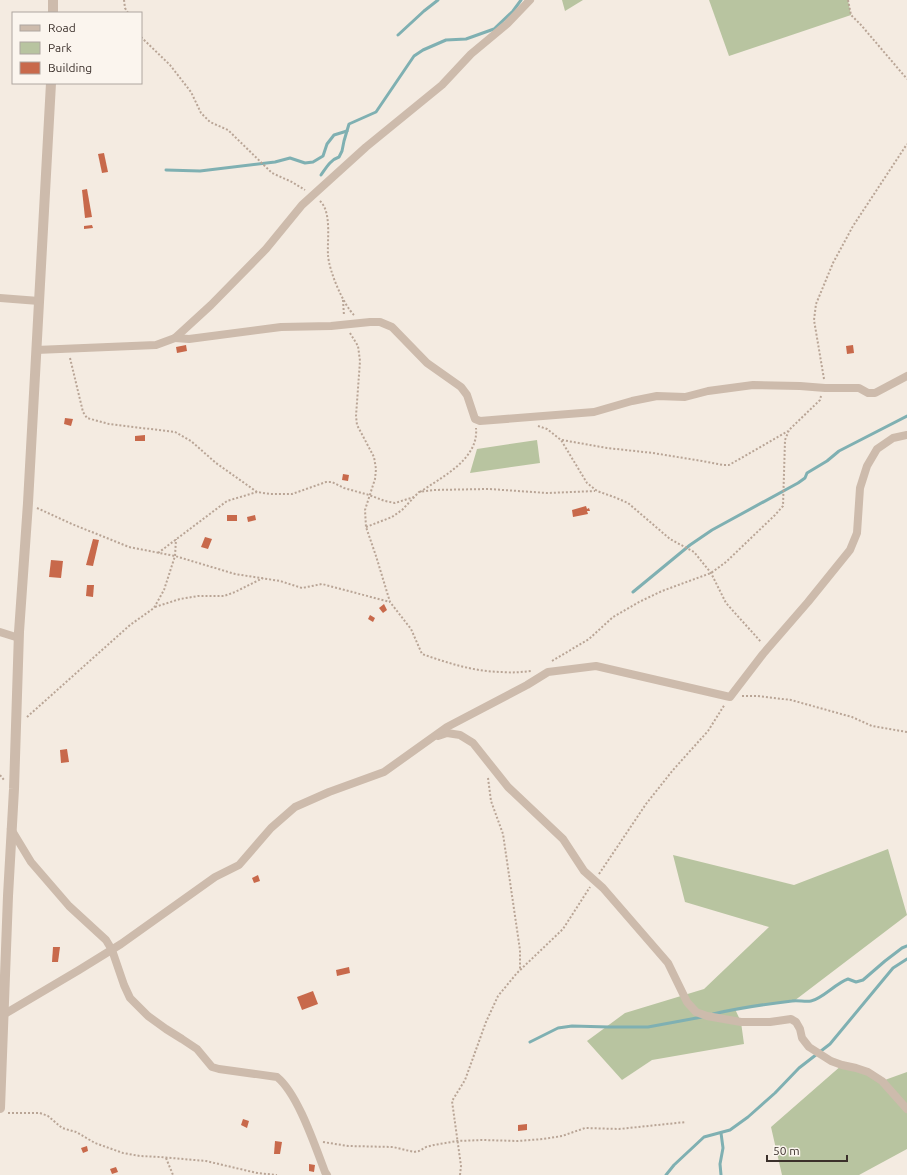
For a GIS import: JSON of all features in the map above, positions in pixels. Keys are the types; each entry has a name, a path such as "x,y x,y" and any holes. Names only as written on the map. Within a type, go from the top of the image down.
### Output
{"street":[{"path":"53,0 53,12"},
{"path":"175,338 211,306 266,249 302,205 366,147 442,84 471,54 507,24 530,0"},
{"path":"3,1110 2,969 11,829 19,638 28,503 51,84"},
{"path":"0,298 39,301"},
{"path":"36,350 156,344 175,338 189,339 281,327 331,326 380,322 392,327 427,363 461,387 467,395 475,419 480,422 594,412 632,401 657,396 685,398 708,391 753,385 859,388 868,393 875,393 907,376"},
{"path":"3,1015 112,950 215,877 239,865 271,828 295,807 329,792 384,772 447,728 548,672 596,666 730,697 767,649 808,602 850,550 857,532 860,488 867,466 877,449 893,438 907,435"},
{"path":"0,632 19,638"},
{"path":"433,737 447,733 460,736 473,743 508,787 563,839 584,870 613,899 668,963 687,1002 696,1012 707,1016 741,1022 770,1022 791,1019 796,1022 800,1029 802,1038 809,1047 842,1065 868,1072 878,1078 907,1110"},
{"path":"11,829 31,862 69,906 106,940 112,950 130,998 148,1016 197,1049 212,1067 277,1077 283,1082 294,1098 327,1175"}],"path":[{"path":"124,0 125,8 127,12"},
{"path":"848,0 851,16 861,25 907,79"},
{"path":"142,39 170,65 191,92 201,113 210,122 228,130 272,173 292,182 322,203 326,209 328,256 330,265 343,300 350,311 362,323"},
{"path":"561,440 729,465 789,430 820,400 825,388 814,320 816,304 833,263 853,226 907,144"},
{"path":"343,300 344,324 358,346 360,361 356,416 357,425 374,457 376,470 375,479 365,510 366,527 390,602 411,629 422,654 450,664 482,670 502,672 532,671"},
{"path":"68,349 83,412 87,418 109,424 175,432 191,441 216,463 257,492"},
{"path":"366,527 392,517 402,510 419,492 454,469 470,454 477,434 475,419"},
{"path":"536,425 547,429 561,440 587,483 597,491 628,504 670,539 694,552 711,573 726,604 767,649"},
{"path":"549,663 589,640 613,617 639,602 662,591 711,573 726,562 776,515 782,506 785,440 789,430"},
{"path":"158,553 227,501 257,492 270,494 292,494 326,482 332,482 385,502 395,503 414,497"},
{"path":"419,492 433,490 489,489 547,493 597,491"},
{"path":"28,503 72,524 129,547 175,556 234,574 280,581 302,588 322,584 390,602"},
{"path":"154,608 164,590 175,556 176,539"},
{"path":"16,727 130,625 154,608 180,599 198,596 224,596 263,578"},
{"path":"460,1175 452,1101 464,1080 486,1022 498,996 520,971 563,929 594,880 646,804 673,770 708,731 730,697 758,696 791,700 852,717 872,726 907,732"},
{"path":"486,761 491,801 503,834 520,950 520,971"},
{"path":"3,1110 40,1113 48,1116 62,1128 76,1132 95,1143 123,1153 206,1162 257,1173 277,1175"},
{"path":"312,1140 348,1146 393,1147 414,1152 426,1147 457,1141 518,1141 543,1139 562,1136 585,1128 619,1128 686,1122"},
{"path":"166,1158 173,1175"}],"green space":[{"path":"562,0 583,0 565,11"},
{"path":"709,0 848,0 851,15 729,56"},
{"path":"537,440 540,463 470,473 477,449"},
{"path":"888,849 907,915 794,1001 735,1009 741,1022 744,1044 652,1060 622,1080 587,1041 625,1013 704,989 769,927 685,902 673,855 794,885"},
{"path":"842,1065 882,1081 907,1072 907,1149 859,1175 782,1175 771,1127"}],"building":[{"path":"104,153 108,172 102,173 98,154"},
{"path":"87,189 92,217 85,218 82,190"},
{"path":"92,225 93,228 84,229 84,226"},
{"path":"186,345 187,351 177,353 176,347"},
{"path":"853,345 854,353 847,354 846,346"},
{"path":"65,418 73,419 71,426 64,424"},
{"path":"145,435 145,441 135,441 135,436"},
{"path":"343,474 349,475 348,481 342,480"},
{"path":"586,506 590,511 587,511 588,514 573,517 572,510"},
{"path":"227,515 237,515 237,521 227,521"},
{"path":"255,515 256,520 248,522 247,517"},
{"path":"205,537 212,539 208,549 201,547"},
{"path":"93,539 99,540 93,566 86,565"},
{"path":"51,560 63,561 61,578 49,577"},
{"path":"87,585 94,585 93,597 86,596"},
{"path":"384,604 387,610 383,613 379,608"},
{"path":"370,615 375,618 373,622 368,619"},
{"path":"67,749 69,762 61,763 60,750"},
{"path":"258,875 260,881 254,883 252,878"},
{"path":"53,947 60,947 58,962 52,962"},
{"path":"349,967 350,973 337,976 336,970"},
{"path":"313,991 318,1004 302,1010 297,997"},
{"path":"243,1119 249,1121 247,1128 241,1125"},
{"path":"527,1124 527,1130 518,1131 518,1125"},
{"path":"275,1141 282,1142 280,1154 274,1154"},
{"path":"87,1146 88,1151 83,1153 81,1148"},
{"path":"309,1164 315,1165 314,1172 309,1171"},
{"path":"116,1167 118,1172 112,1174 110,1169"}],"waterway":[{"path":"398,35 438,0"},
{"path":"321,175 331,162 339,157 349,124 376,112 414,56 423,50 446,40 466,39 494,29 513,11 521,0"},
{"path":"166,170 200,171 275,162 290,158 305,163 313,162 323,156 327,144 334,135 347,131"},
{"path":"633,592 690,545 712,530 798,483 805,478 807,473 827,461 839,451 907,416"},
{"path":"713,1014 772,1003 815,1000 843,981 848,979 856,982 863,980 885,961 907,946"},
{"path":"666,1175 674,1165 704,1137 730,1130 748,1117 775,1093 799,1068 830,1044 893,968 907,959"},
{"path":"530,1042 558,1028 572,1026 648,1027 702,1017"},
{"path":"721,1133 723,1148 720,1164 721,1175"}]}
